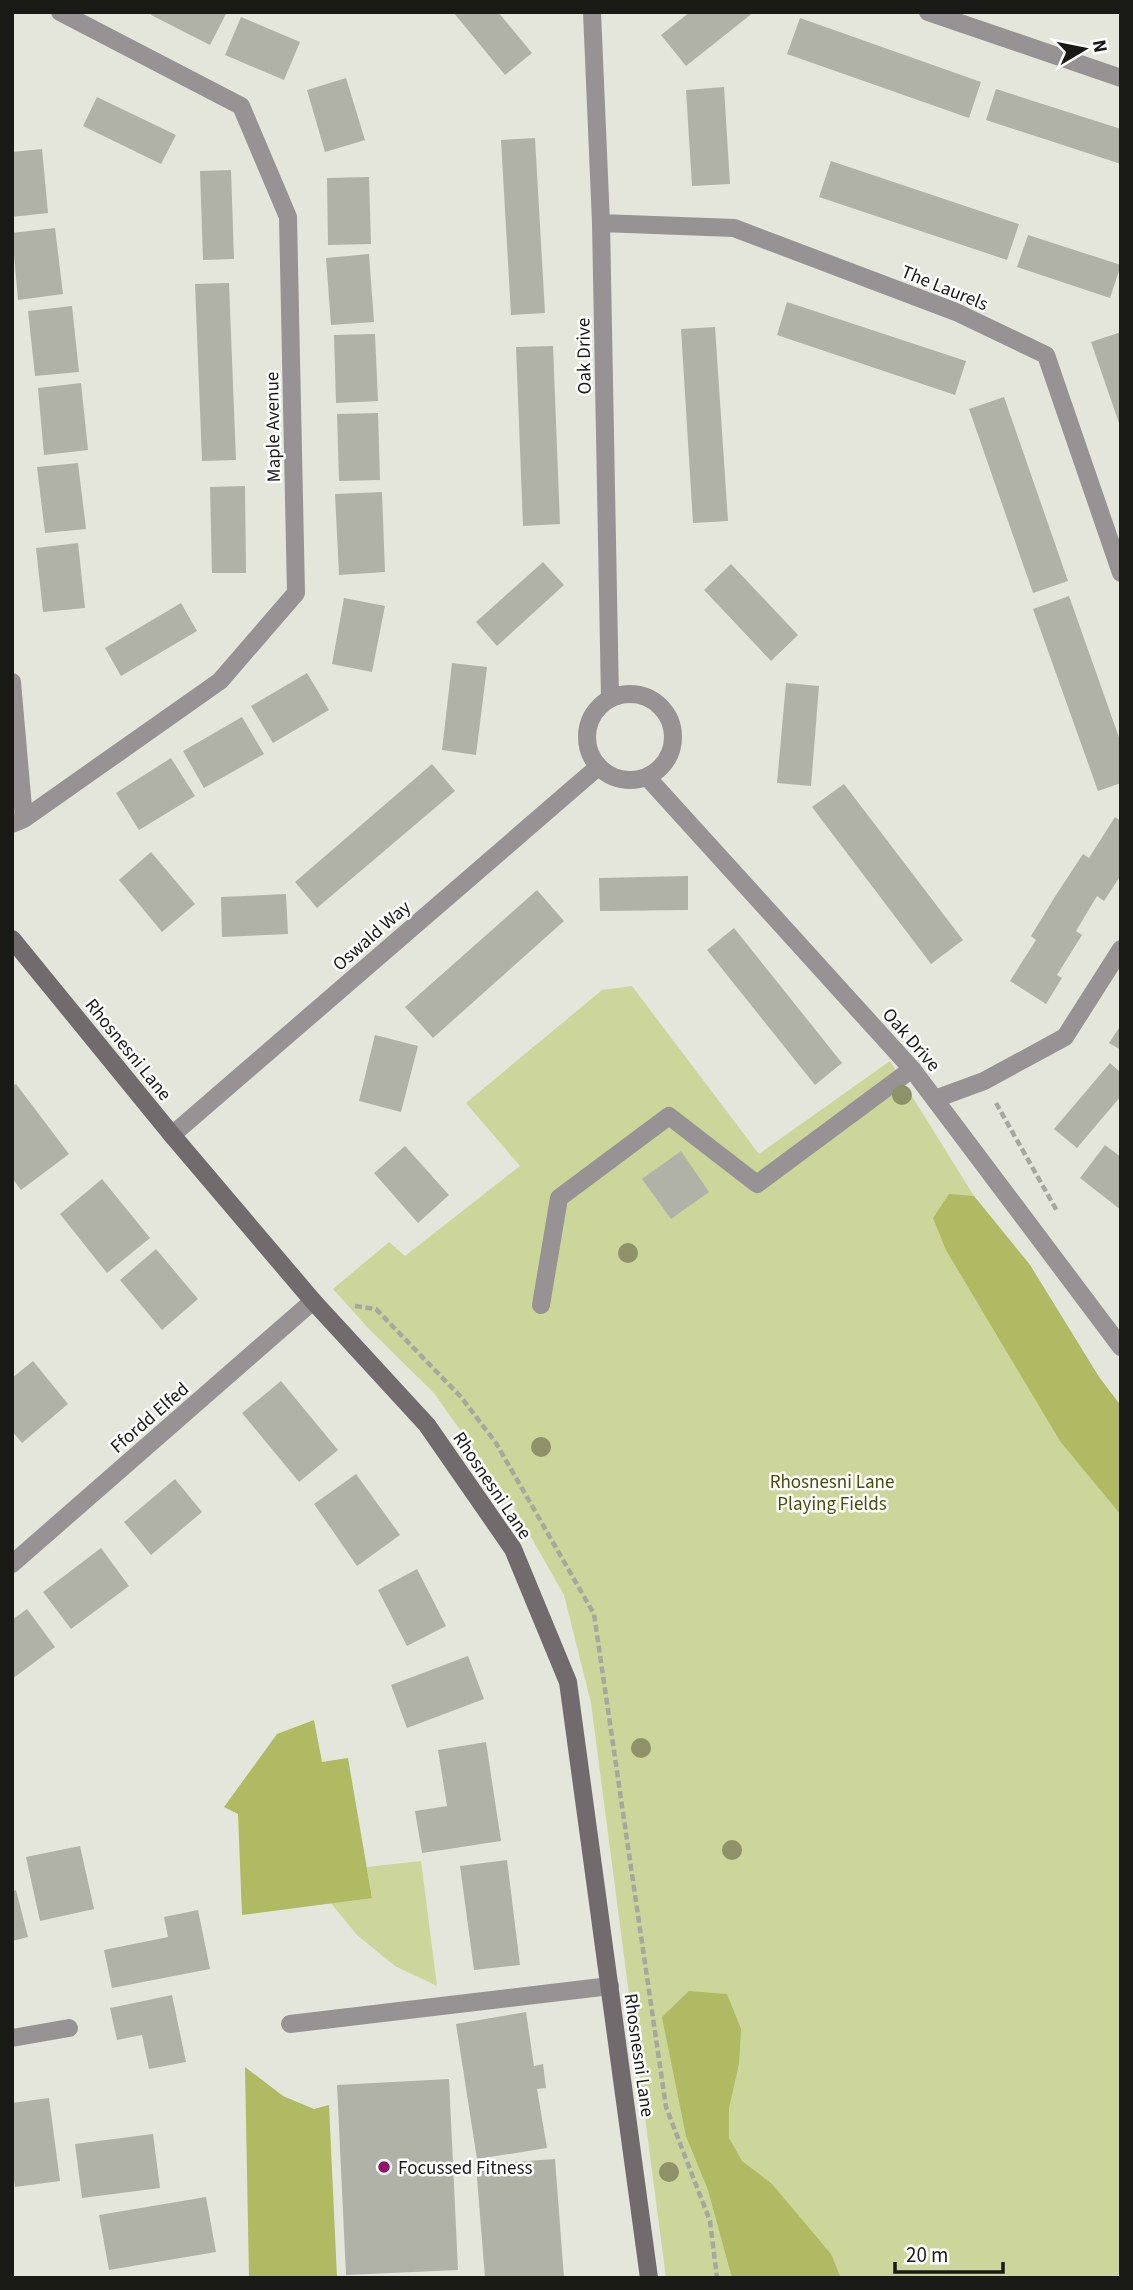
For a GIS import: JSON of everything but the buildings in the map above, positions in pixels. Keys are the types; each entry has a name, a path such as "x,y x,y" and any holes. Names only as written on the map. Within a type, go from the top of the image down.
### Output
{"main road":[{"name":"Rhosnesni Lane","path":"12,939 172,1135 313,1301 427,1425 513,1549 568,1682 649,2278"}],"street":[{"name":"Maple Avenue","path":"18,822 220,681 296,593 288,217 241,106 60,12"},
{"name":"Oak Drive","path":"592,12 601,223 610,699"},
{"path":"928,12 1121,78"},
{"name":"The Laurels","path":"601,223 734,228 956,312 1046,355 1121,573"},
{"path":"12,682 18,822"},
{"path":"637,694 661,707 669,718 673,746 668,759 659,769 647,777 634,780 609,775 598,766 587,743 588,730 599,707 610,699 637,694"},
{"name":"Oswald Way","path":"172,1135 598,766"},
{"name":"Oak Drive","path":"647,777 912,1069 1121,1347"},
{"path":"935,1099 984,1080 1065,1037 1121,949"},
{"path":"541,1305 559,1198 669,1116 757,1184 912,1069"},
{"name":"Ffordd Elfed","path":"12,1564 313,1301"},
{"path":"290,2024 610,1986"},
{"path":"12,2038 69,2028"}],"path":[{"path":"984,1080 1059,1215"}],"green space":[{"name":"Rhosnesni Lane Playing Fields","path":"632,986 759,1154 890,1061 974,1196 1030,1265 1099,1377 1121,1406 1121,2278 666,2278 591,1703 564,1595 511,1502 434,1393 333,1289 389,1242 405,1256 520,1166 466,1103 602,990"},
{"path":"949,1194 974,1196 1030,1265 1099,1377 1121,1406 1121,1515 1060,1441 946,1250 933,1218"},
{"path":"314,1720 322,1762 348,1758 372,1898 242,1915 238,1814 224,1807 277,1734"},
{"path":"421,1861 437,1986 395,1966 357,1935 330,1902 372,1897 367,1867"},
{"path":"689,1991 727,1994 741,2029 739,2064 729,2108 729,2138 742,2161 772,2184 831,2254 841,2278 732,2278 708,2190 686,2136 662,2017"},
{"path":"245,2067 283,2096 314,2109 329,2105 337,2278 249,2278"}],"place":[{"name":"Focussed Fitness","path":"384,2167"}]}
